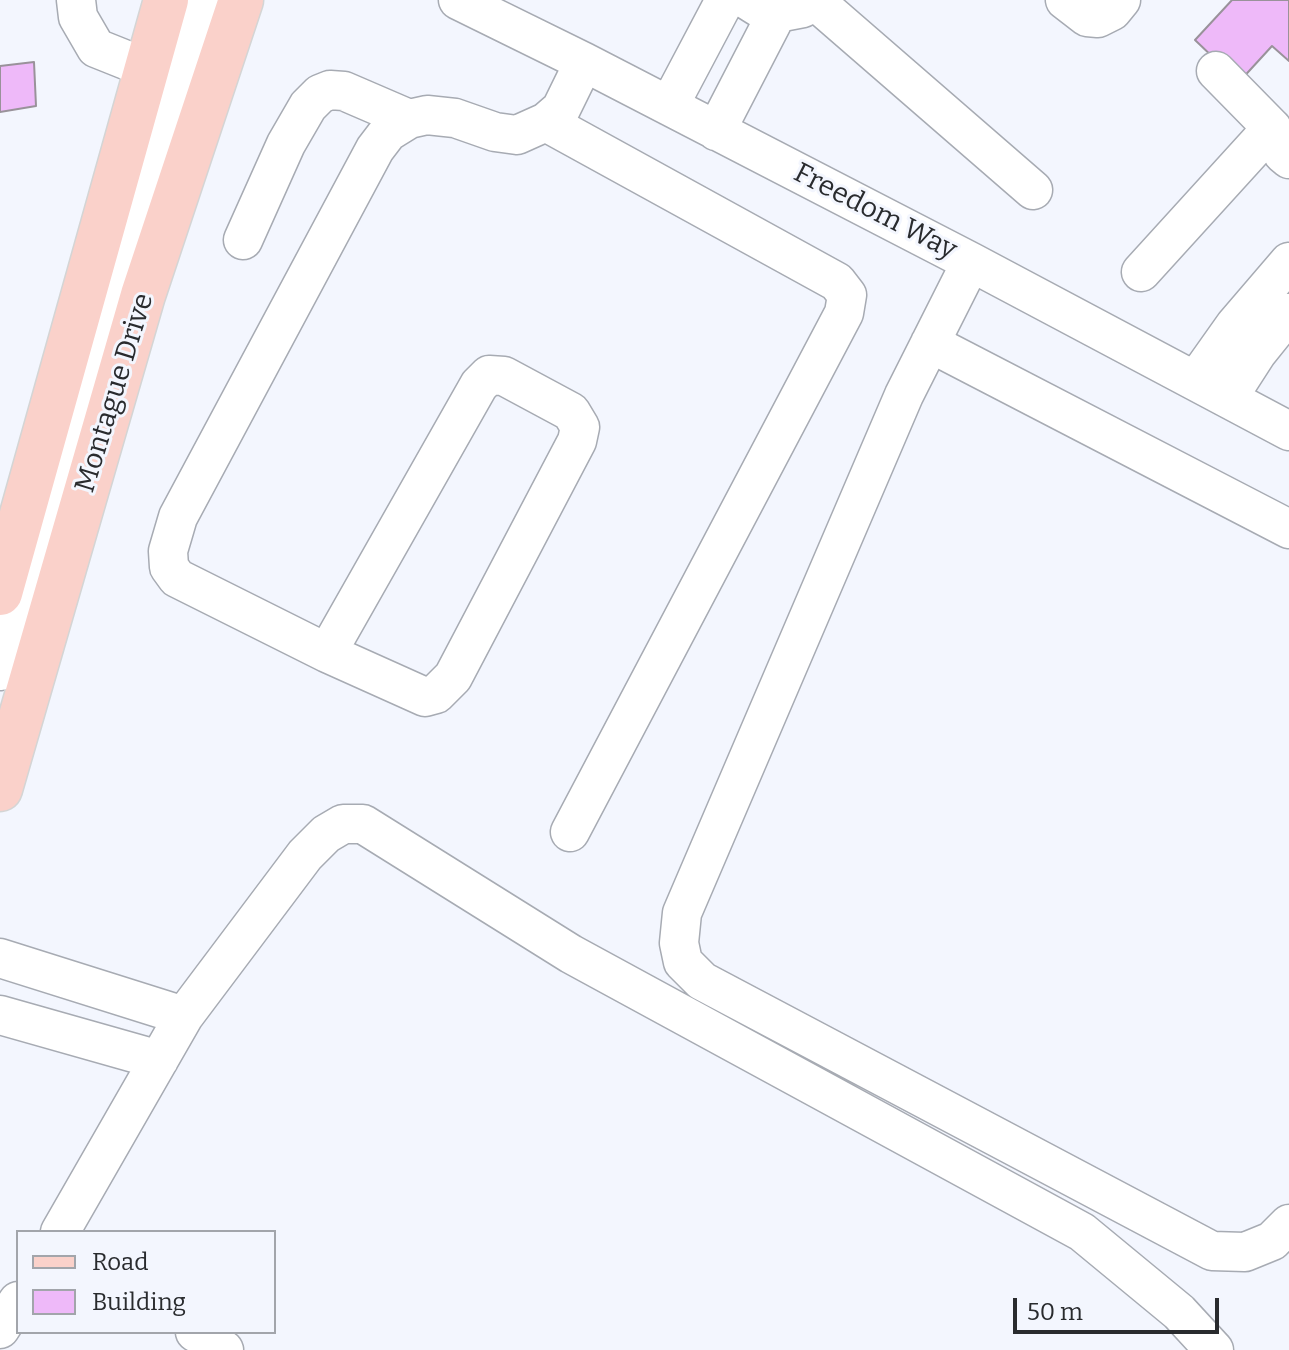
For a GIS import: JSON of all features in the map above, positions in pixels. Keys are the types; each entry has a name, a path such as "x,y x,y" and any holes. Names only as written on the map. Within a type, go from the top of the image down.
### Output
{"main road":[{"name":"Montague Drive","path":"0,593 166,0"},
{"name":"Montague Drive","path":"0,789 143,295 241,0"}],"street":[{"path":"76,0 78,17 96,48 146,68"},
{"path":"0,671 203,0"},
{"path":"669,106 725,0"},
{"path":"716,131 762,6 803,8 814,0 1033,190"},
{"path":"1065,0 1087,17 1098,18 1112,11 1121,0"},
{"name":"Freedom Way","path":"465,2 971,262 1289,431"},
{"path":"327,653 479,385 489,375 504,376 571,412 580,427 577,441 446,687 425,697 327,653 177,578 169,567 168,551 178,517 375,149 388,132 409,119 427,115 455,118 495,132 517,135 546,122 561,109 584,62"},
{"path":"1141,272 1283,140 1216,71"},
{"path":"243,240 286,144 308,106 320,94 330,90 344,91 409,119"},
{"path":"546,122 837,282 847,295 844,313 570,832"},
{"path":"971,262 904,395 682,913 679,943 683,962 702,981 1212,1251 1245,1252 1272,1241 1289,1224"},
{"path":"1212,389 1235,325 1289,262"},
{"path":"1212,389 1257,353 1289,313"},
{"path":"930,343 1289,529"},
{"path":"61,1230 184,1016 305,855 326,834 343,824 363,824 571,954 1082,1232 1179,1312 1214,1350"},
{"path":"0,958 184,1016"},
{"path":"0,1015 159,1060"},
{"path":"0,1329 16,1304"},
{"path":"198,1334 224,1350"}],"building":[{"path":"1232,0 1289,0 1289,61 1272,46 1239,82 1195,40"},
{"path":"34,62 36,106 0,112 0,66"}]}
